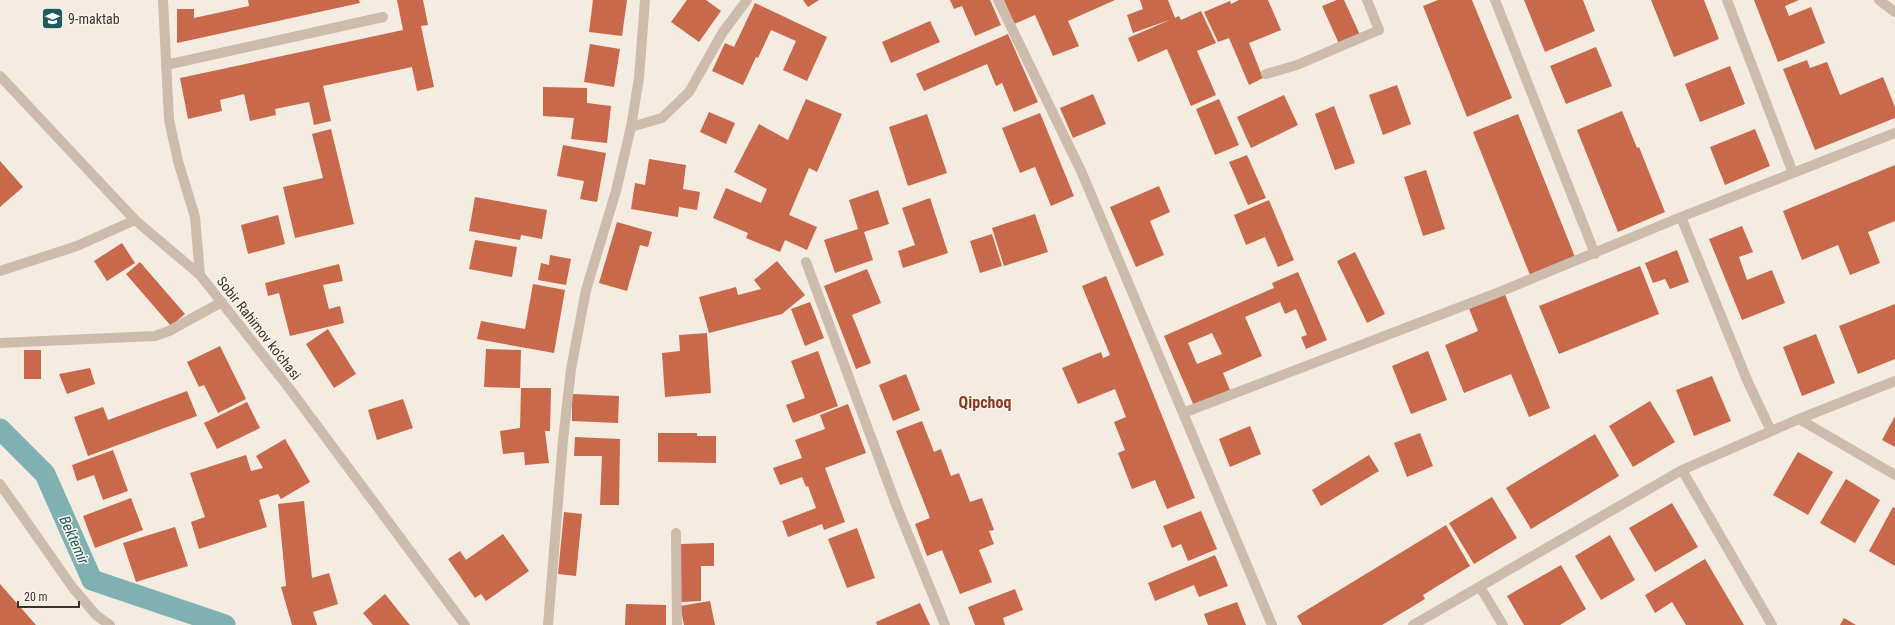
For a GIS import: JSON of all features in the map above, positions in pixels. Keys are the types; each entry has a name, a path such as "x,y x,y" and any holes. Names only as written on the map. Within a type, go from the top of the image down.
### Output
{"street":[{"path":"163,0 169,120 178,161 195,217 200,275"},
{"path":"548,625 563,440 571,369 586,290 616,191 631,127 639,78 644,0"},
{"path":"631,127 662,118 689,92 723,32 747,0"},
{"path":"998,0 1082,173 1272,625"},
{"path":"1266,74 1297,65 1379,30 1368,0"},
{"path":"1495,0 1595,254"},
{"path":"1727,0 1792,173"},
{"path":"1879,0 1895,12"},
{"path":"166,65 383,17"},
{"name":"Sobir Rahimov ko'chasi","path":"0,76 135,220 200,275 289,388 465,625"},
{"path":"1183,413 1497,293 1595,254 1681,217 1895,133"},
{"path":"1681,217 1747,380 1771,431"},
{"path":"0,271 77,246 135,220"},
{"path":"806,262 897,507 945,625"},
{"path":"0,343 155,336 222,302"},
{"path":"1413,625 1682,470 1799,419 1895,381"},
{"path":"1799,419 1895,475"},
{"path":"1682,470 1772,625"},
{"path":"0,484 73,588 96,615 110,625"},
{"path":"676,533 677,625"},
{"path":"1480,587 1502,625"}],"building":[{"path":"248,0 359,0 360,3 177,43 177,9 194,9 194,18 249,6"},
{"path":"397,0 423,0 428,25 421,26 434,87 417,91 412,67 323,86 331,121 314,125 309,102 275,109 276,115 250,121 244,94 220,100 222,111 188,119 180,78 403,30"},
{"path":"593,0 627,0 622,36 589,32"},
{"path":"687,0 706,0 721,11 699,42 671,22"},
{"path":"803,0 819,0 808,7"},
{"path":"950,0 990,0 1001,25 975,36 962,6 954,9"},
{"path":"1004,0 1115,0 1068,21 1079,46 1053,56 1035,15 1014,24"},
{"path":"1140,0 1168,0 1175,18 1179,16 1181,20 1201,11 1216,43 1197,51 1216,95 1191,106 1167,49 1138,62 1128,38 1172,19 1133,33 1127,15 1143,9"},
{"path":"1239,0 1268,0 1281,30 1249,43 1263,78 1249,85 1229,38 1218,42 1204,12 1230,1 1231,4"},
{"path":"1337,0 1344,0 1361,37 1340,46 1322,6"},
{"path":"1438,0 1472,0 1512,98 1467,117 1423,6"},
{"path":"1524,0 1583,0 1595,31 1545,52"},
{"path":"1651,0 1704,0 1719,39 1674,57"},
{"path":"1754,0 1799,0 1785,6 1789,16 1811,7 1825,43 1778,62"},
{"path":"755,3 827,37 807,81 783,70 796,41 771,30 743,85 712,71 725,43 734,47"},
{"path":"930,21 940,42 891,63 882,42"},
{"path":"1008,34 1038,102 1014,112 1002,83 996,86 987,64 924,91 916,74"},
{"path":"590,44 620,49 614,87 584,82"},
{"path":"1596,47 1612,86 1566,104 1550,66"},
{"path":"1807,60 1810,68 1827,62 1840,95 1883,77 1895,107 1895,118 1815,150 1783,69"},
{"path":"1730,66 1745,104 1700,122 1685,84"},
{"path":"1397,85 1411,124 1383,135 1369,95"},
{"path":"543,87 587,88 587,103 611,106 607,143 571,139 574,118 543,116"},
{"path":"1093,94 1106,124 1073,138 1060,108"},
{"path":"1284,95 1298,125 1251,148 1237,117"},
{"path":"806,99 842,114 817,172 809,168 789,215 817,227 807,250 785,240 780,252 746,238 748,233 713,218 726,188 761,203 767,189 734,172 759,124 788,140"},
{"path":"1219,99 1239,145 1215,155 1196,109"},
{"path":"1334,106 1355,163 1335,170 1315,114"},
{"path":"1622,111 1637,148 1639,147 1665,212 1618,232 1577,130"},
{"path":"709,112 735,123 726,144 700,132"},
{"path":"1040,113 1074,196 1051,206 1035,167 1020,173 1002,128"},
{"path":"927,114 947,173 908,186 889,127"},
{"path":"1518,114 1575,257 1530,275 1473,132"},
{"path":"331,129 354,224 295,238 283,187 323,178 312,134"},
{"path":"1755,129 1770,166 1725,185 1710,147"},
{"path":"563,145 606,153 597,202 580,199 584,181 557,176"},
{"path":"1247,155 1266,198 1248,205 1229,162"},
{"path":"649,159 686,165 683,189 700,192 697,210 679,207 678,217 631,209 635,183 645,185"},
{"path":"0,161 23,187 0,207"},
{"path":"1895,165 1895,221 1868,232 1880,263 1850,275 1838,245 1802,260 1783,211"},
{"path":"1426,170 1445,229 1423,236 1404,177"},
{"path":"1159,186 1170,212 1150,221 1164,255 1136,267 1110,207"},
{"path":"878,190 889,224 864,232 873,260 835,273 824,240 858,229 849,200"},
{"path":"475,197 547,210 542,239 521,235 520,240 469,231"},
{"path":"930,198 948,253 903,268 898,251 915,245 902,208"},
{"path":"1269,200 1294,260 1278,267 1265,237 1246,245 1234,215"},
{"path":"1035,214 1048,252 1004,266 992,228"},
{"path":"278,215 285,244 248,254 241,225"},
{"path":"617,222 652,232 648,247 640,245 627,291 599,283"},
{"path":"1742,226 1753,252 1739,257 1747,280 1772,270 1785,303 1742,320 1709,239"},
{"path":"992,234 1002,266 980,273 970,241"},
{"path":"475,240 517,247 512,277 469,269"},
{"path":"122,243 135,263 107,281 94,261"},
{"path":"1677,250 1689,282 1670,289 1665,279 1653,283 1645,263"},
{"path":"1355,252 1385,314 1367,323 1337,261"},
{"path":"550,255 571,259 566,285 538,280 541,263 549,265"},
{"path":"777,261 805,295 782,314 709,333 699,297 736,287 738,295 761,289 754,280"},
{"path":"140,262 185,314 171,326 126,274"},
{"path":"339,264 343,281 323,285 329,309 340,306 344,323 290,336 279,293 268,296 265,283"},
{"path":"1640,266 1659,314 1559,354 1539,306"},
{"path":"867,269 881,303 852,315 871,363 856,369 824,286"},
{"path":"1298,272 1327,340 1306,349 1301,337 1307,335 1296,309 1285,314 1280,302 1245,317 1262,356 1223,373 1230,390 1194,406 1164,336 1274,288 1272,283","holes":["1212,333 1222,354 1197,364 1188,343"]},
{"path":"1106,276 1195,498 1167,509 1155,480 1132,489 1118,453 1125,450 1114,422 1126,417 1115,389 1078,404 1062,368 1101,352 1103,358 1110,355 1082,286"},
{"path":"533,284 565,290 554,353 477,339 481,321 525,329"},
{"path":"1504,292 1550,408 1529,417 1511,374 1464,393 1445,345 1478,331 1468,306"},
{"path":"810,302 824,338 805,346 791,309"},
{"path":"1895,304 1895,359 1858,374 1839,326"},
{"path":"328,329 356,374 334,388 306,344"},
{"path":"707,333 711,393 665,397 662,353 680,351 679,335"},
{"path":"1816,334 1835,383 1802,396 1783,347"},
{"path":"220,346 246,399 218,413 204,385 199,387 187,362"},
{"path":"486,349 521,350 520,388 484,387"},
{"path":"24,350 41,350 41,379 24,379"},
{"path":"818,351 838,406 793,423 786,405 805,398 791,361"},
{"path":"1428,351 1447,400 1411,414 1392,366"},
{"path":"90,368 95,384 67,394 59,374"},
{"path":"906,374 920,410 893,421 879,385"},
{"path":"1712,376 1731,421 1694,436 1676,390"},
{"path":"521,388 551,388 550,431 545,431 549,463 525,465 524,452 503,454 500,431 520,428"},
{"path":"187,391 197,416 88,456 74,417 103,407 108,420"},
{"path":"572,394 619,396 618,423 572,421"},
{"path":"403,399 413,428 377,440 368,410"},
{"path":"1650,401 1675,442 1633,467 1609,426"},
{"path":"247,402 260,428 217,449 204,423"},
{"path":"848,404 866,453 825,468 845,522 824,530 822,524 788,537 782,521 816,508 808,486 806,487 802,477 780,485 773,468 802,458 795,440 825,429 820,415"},
{"path":"1895,416 1895,447 1882,440"},
{"path":"922,421 934,452 941,449 951,476 959,473 970,502 982,498 994,530 989,531 994,544 979,550 992,582 960,594 942,550 927,556 915,524 930,518 896,431"},
{"path":"1250,426 1261,454 1230,467 1219,439"},
{"path":"658,433 697,433 697,436 716,436 716,463 658,462"},
{"path":"1420,433 1433,466 1407,477 1394,443"},
{"path":"1595,434 1619,476 1531,529 1506,488"},
{"path":"575,437 620,439 619,505 600,505 602,456 574,456"},
{"path":"285,439 310,482 281,499 278,494 259,500 267,527 199,549 191,522 205,517 190,473 246,455 251,471 263,468 256,456"},
{"path":"113,450 128,491 103,500 94,475 77,481 72,465"},
{"path":"1798,452 1833,472 1808,515 1773,495"},
{"path":"1369,455 1379,471 1321,506 1312,490"},
{"path":"1846,479 1880,500 1855,543 1820,523"},
{"path":"1492,497 1517,538 1474,564 1449,523"},
{"path":"131,498 143,530 95,548 83,516"},
{"path":"304,501 312,578 329,573 338,604 313,612 317,625 292,625 281,587 286,586 278,504"},
{"path":"1672,503 1698,547 1655,572 1629,528"},
{"path":"1893,507 1895,508 1895,566 1869,551"},
{"path":"1201,511 1217,549 1188,561 1181,544 1172,548 1163,526"},
{"path":"564,512 582,514 576,576 558,574"},
{"path":"1446,525 1470,566 1423,595 1425,599 1382,625 1302,625 1297,616"},
{"path":"175,527 188,566 136,582 123,543"},
{"path":"857,528 875,578 847,588 828,539"},
{"path":"503,534 529,571 486,601 481,594 475,598 448,559 460,551 466,560"},
{"path":"1610,535 1635,580 1601,600 1575,556"},
{"path":"714,543 714,566 701,566 701,601 681,602 681,544"},
{"path":"1215,555 1228,586 1199,597 1194,585 1155,601 1148,583"},
{"path":"1705,559 1744,625 1686,625 1672,602 1655,613 1645,595"},
{"path":"1561,565 1586,609 1560,625 1524,625 1507,596"},
{"path":"0,584 36,625 0,625"},
{"path":"1015,589 1023,610 1003,618 1005,625 975,625 968,607"},
{"path":"385,594 410,625 373,625 363,613"},
{"path":"710,601 715,625 684,625 680,606"},
{"path":"1237,602 1246,625 1208,625 1204,614"},
{"path":"920,603 930,625 877,625 876,622"},
{"path":"626,604 666,605 666,625 625,625"},
{"path":"1844,618 1856,625 1840,625"}],"waterway":[{"name":"Bektemir","path":"0,429 45,474 92,580 225,625"}],"place":[{"name":"9-maktab","path":"53,19"}],"district":[{"name":"Qipchoq","path":"985,402"}]}
